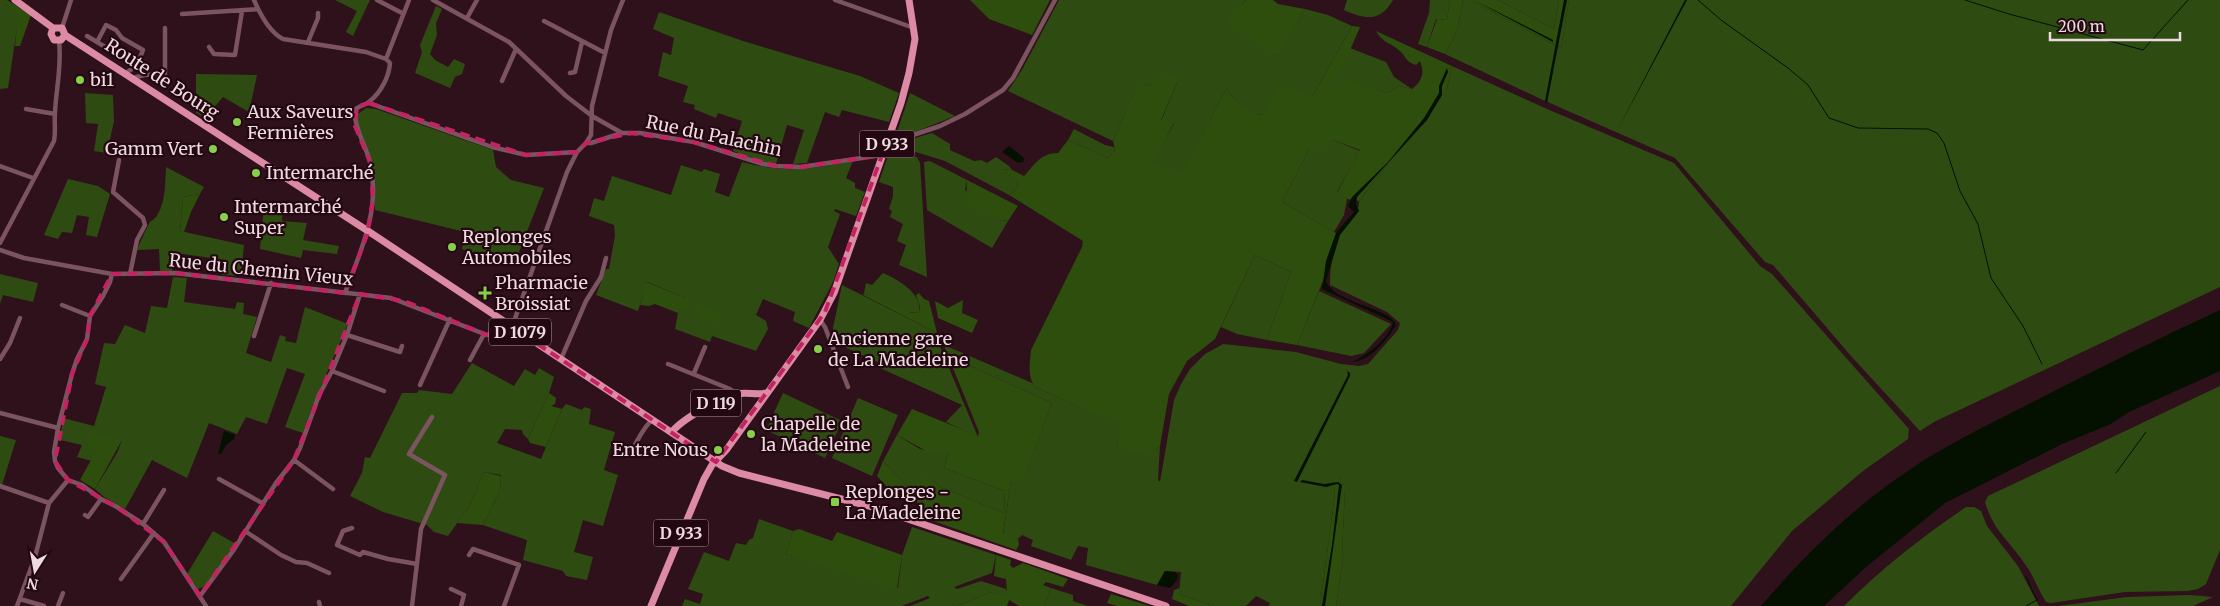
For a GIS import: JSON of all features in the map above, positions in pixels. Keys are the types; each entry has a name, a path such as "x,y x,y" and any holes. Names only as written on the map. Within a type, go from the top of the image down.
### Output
{"main road":[{"path":"15,0 53,28 62,28 65,35 59,41 51,36 53,28"},
{"name":"D 933","path":"651,606 704,479 820,320 838,284 882,155 902,103 915,39 909,0"},
{"name":"Route de Bourg","path":"65,35 368,231"},
{"name":"D 1079","path":"368,231 728,469 869,506 1166,606"},
{"name":"D 119","path":"672,432 713,405 737,394 767,393"},
{"path":"725,451 725,462 728,469"}],"street":[{"path":"62,28 71,0"},
{"path":"254,0 276,36 283,39 366,52 386,58 390,63 387,79 369,103 357,107 354,111 355,126 370,162 373,200 368,231 345,293"},
{"path":"376,0 402,13"},
{"path":"386,58 402,13 409,0"},
{"name":"Rue du Palachin","path":"433,0 509,42 566,96 592,116 622,133 640,133 694,142 763,164 776,166 801,167 882,155"},
{"path":"467,18 477,0"},
{"path":"470,360 484,334 493,336 512,327 553,210 577,152 591,135 592,106 611,30 623,0"},
{"path":"835,0 914,28"},
{"path":"886,144 957,118 1003,90 1013,78 1055,0"},
{"path":"182,14 242,11 258,8"},
{"path":"209,47 214,54 236,55 242,11"},
{"path":"308,42 318,18 318,13"},
{"path":"544,21 605,53"},
{"path":"97,42 106,24 116,30 122,38 143,50 133,69 126,73"},
{"path":"134,78 144,75 165,74 165,28"},
{"path":"88,36 107,48"},
{"path":"0,243 54,141 59,86 59,41"},
{"path":"570,73 575,72 582,42"},
{"path":"502,80 516,49"},
{"path":"369,103 492,147 526,155 577,152"},
{"path":"26,109 55,114"},
{"path":"311,113 347,109 354,111"},
{"path":"586,143 622,133"},
{"path":"119,160 113,192 143,218 145,225 137,240 130,274"},
{"path":"0,166 33,178"},
{"name":"Rue du Chemin Vieux","path":"0,250 24,258 112,274 175,273 271,283 404,301 484,334"},
{"path":"561,359 586,302 601,277 606,258"},
{"path":"112,274 103,296 90,316 87,339 77,359 58,428 54,452 55,461 68,480 82,485 101,499 143,524 164,542 206,606"},
{"path":"254,336 271,283"},
{"path":"200,596 224,565 262,503 294,460 300,448 318,394 332,371 346,336 360,294"},
{"path":"62,305 90,316"},
{"path":"0,359 10,343 20,318"},
{"path":"420,385 450,319"},
{"path":"820,320 825,327 848,387"},
{"path":"346,336 400,352 402,346"},
{"path":"694,373 705,347"},
{"path":"668,364 694,373 737,394"},
{"path":"332,371 384,391"},
{"path":"0,413 58,428"},
{"path":"412,606 422,529 445,475 409,454 432,417"},
{"path":"628,456 637,444 643,428 653,420"},
{"path":"294,460 333,489"},
{"path":"219,479 262,503"},
{"path":"17,606 35,557 48,502 68,480"},
{"path":"0,486 48,502"},
{"path":"143,524 164,490"},
{"path":"85,516 88,517 101,499"},
{"path":"352,528 343,531 337,545 360,555 363,552 417,564"},
{"path":"245,531 281,555 296,562 307,563 329,573"},
{"path":"122,579 154,533"},
{"path":"469,555 473,549 519,565 504,606"},
{"path":"451,589 464,595 460,606"},
{"path":"58,606 63,592"},
{"path":"20,599 44,606"}],"highlighted area":[{"path":"369,103 526,155 577,152 586,143 631,133 694,142 776,166 801,167 882,155 825,312 716,462 512,327 487,335 404,301 360,294 294,460 200,596 164,542 117,507 68,480 55,461 72,374 87,339 90,316 112,274 175,273 345,293 367,235 373,199 370,162 355,126 357,107"}],"green space":[{"path":"0,0 7,0 31,15 20,46 15,46 18,15 5,3 0,3"},
{"path":"335,0 370,0 353,36 346,32 357,11"},
{"path":"970,0 1050,0 1032,35 989,19"},
{"path":"1059,0 1246,0 1242,5 1278,56 1305,9 1328,15 1352,26 1312,97 1265,115 1255,114 1243,109 1226,89 1182,175 1153,161 1174,124 1161,121 1179,78 1151,86 1138,84 1113,141 1008,91 1023,68"},
{"path":"1246,0 1273,0 1278,4 1305,9 1279,56 1257,45 1227,23 1234,9 1242,5"},
{"path":"1347,0 1393,0 1383,13 1377,16 1365,17 1344,10"},
{"path":"1430,0 1450,0 1447,20 1436,19 1427,47 1418,44 1429,13"},
{"path":"1450,0 1463,0 1457,31 1445,54 1427,47 1437,19 1447,20"},
{"path":"1463,0 1470,0 1561,48 1569,0 2220,0 2220,287 1934,422 1920,431 1851,356 1773,265 1765,262 1675,158 1543,100 1445,54 1457,31"},
{"path":"1470,0 1498,0 1554,29 1559,0 1569,0 1561,48"},
{"path":"1498,0 1559,0 1554,29"},
{"path":"0,3 5,3 19,15 8,88 0,89"},
{"path":"436,6 442,9 436,23 437,35 430,54 435,60 448,67 454,59 465,64 462,74 455,77 450,88 415,73 422,52 420,45"},
{"path":"659,12 743,41 860,76 899,93 889,122 842,110 839,117 825,112 807,163 793,164 804,130 787,125 776,164 763,162 733,151 742,121 718,113 716,118 694,109 695,105 683,102 688,86 658,76 663,52 671,55 674,38 653,29"},
{"path":"1352,26 1360,27 1335,85 1341,87 1346,79 1387,93 1399,86 1412,89 1418,83 1422,76 1420,61 1416,65 1410,63 1398,49 1384,41 1376,31 1452,66 1447,88 1428,121 1390,161 1359,201 1347,199 1337,193 1360,150 1333,140 1322,153 1309,149 1282,202 1341,236 1297,345 1267,340 1291,272 1255,255 1215,339 1187,361 1169,394 1160,446 1155,450 1128,453 1117,445 1120,425 1035,387 1032,383 1030,369 1031,350 1082,247 1083,241 1009,195 1017,189 1018,181 1001,169 1012,170 1024,176 1043,157 1052,153 1058,153 1068,140 1108,158 1115,150 1113,141 1138,83 1151,86 1161,72 1179,78 1161,120 1174,123 1154,161 1182,174 1226,89 1247,110 1265,115 1278,84 1312,97"},
{"path":"1350,48 1386,62 1394,77 1412,89 1399,86 1387,93 1347,80 1341,88 1334,85"},
{"path":"1452,66 1674,163 1760,266 1772,274 1909,429 1908,439 1863,471 1792,531 1731,606 1336,606 1343,560 1345,487 1339,478 1333,478 1335,494 1320,606 1269,606 1270,603 1256,596 1246,606 1214,606 1179,594 1181,572 1165,571 1157,585 1086,565 1088,548 1078,546 1071,560 1031,546 1033,540 1022,535 1018,539 1003,535 1011,481 1022,483 1052,403 948,356 944,345 1032,383 1035,387 1121,425 1117,445 1155,450 1160,446 1158,480 1160,482 1174,400 1190,369 1205,354 1223,344 1296,352 1341,364 1359,366 1368,364 1398,330 1400,323 1387,312 1330,285 1333,253 1340,234 1357,211 1359,201 1447,88"},
{"path":"196,74 257,75 249,112 223,97 205,118 196,113"},
{"path":"85,93 113,95 114,121 107,153 94,151 98,124 86,123"},
{"path":"910,93 955,116 902,137 896,135"},
{"path":"366,108 376,109 493,150 496,167 511,180 544,188 514,265 462,249 465,232 375,210 373,165 357,125 358,114"},
{"path":"1074,129 1105,145 1114,147 1115,150 1108,158 1068,140"},
{"path":"932,133 950,144 950,150 974,161 981,160 987,163 996,157 1012,170 1002,169 1018,181 1017,189 1009,195 945,161 906,149 903,145 908,140"},
{"path":"1333,140 1360,151 1337,192 1347,199 1344,215 1334,232 1282,202 1309,149"},
{"path":"889,153 917,157 920,163 927,277 899,265 906,245 897,241 903,224 890,217 892,211 889,209 893,196 893,187 879,182"},
{"path":"853,161 846,178 855,183 855,188 865,192 856,216 835,209 834,211 840,214 828,247 839,264 833,282 809,328 793,321 795,312 763,299 756,315 766,321 768,329 756,351 712,336 710,342 675,329 678,313 686,298 647,282 638,311 596,295 606,269 609,269 615,236 614,225 589,216 594,198 604,201 612,176 671,195 681,165 702,172 704,169 720,174 715,192 729,197 742,162 772,168 798,169"},
{"path":"930,161 967,180 965,190 999,220 1008,221 992,248 927,210 924,162"},
{"path":"166,167 204,187 200,194 183,197 180,231 244,245 241,276 222,275 225,260 176,253 172,271 160,271 159,249 137,250 150,222 156,218 162,206"},
{"path":"68,179 98,186 110,194 97,237 86,235 89,217 77,215 72,233 62,232 58,239 44,235"},
{"path":"967,180 1018,206 1008,221 999,220 966,204"},
{"path":"200,194 184,232 180,231 183,197"},
{"path":"264,206 283,207 282,221 307,223 303,240 339,246 337,254 303,250 301,258 260,249"},
{"path":"1255,255 1291,272 1267,340 1237,334 1221,327"},
{"path":"883,273 909,288 917,300 919,313 897,309 864,293 866,283 872,285"},
{"path":"0,274 38,283 33,302 3,295 0,304"},
{"path":"173,277 187,278 184,302 235,309 237,302 244,303 243,314 257,317 246,353 271,362 280,335 286,337 285,341 296,343 305,307 348,324 312,407 303,433 285,427 305,374 287,368 267,424 246,417 237,434 209,423 187,478 152,460 125,509 104,497 95,489 117,453 122,440 97,451 92,461 77,457 82,445 60,440 63,418 94,426 106,387 95,384 104,343 115,344 125,325 145,333 151,306 167,308"},
{"path":"646,282 693,302 689,308 682,308 678,313 655,304 649,306 640,305"},
{"path":"842,285 937,333 941,349 978,437 946,422 962,405 880,368 882,364 833,342 833,328"},
{"path":"1319,291 1391,324 1364,353 1351,356 1297,345"},
{"path":"864,293 912,313 919,313 920,307 916,295 919,293 924,299 929,301 937,333 863,295"},
{"path":"963,300 962,313 978,320 972,333 938,318 935,301 948,308"},
{"path":"699,306 719,312 720,318 716,326 710,318 706,318 704,322 697,320"},
{"path":"948,356 1052,403 1022,484 1011,481 1003,534 1018,539 1019,545 1016,550 916,515 918,503 900,491 896,496 877,476 883,461 911,490 919,489 919,484 924,476 932,479 940,487 1004,513 1005,491 944,468 948,453 930,453 897,435 912,409 978,436 979,432"},
{"path":"472,363 514,386 525,369 535,375 539,368 554,377 549,393 528,439 522,430 505,429 497,443 541,459 562,409 566,404 582,410 584,407 591,409 589,424 615,432 604,470 618,475 603,526 583,520 574,552 593,557 587,580 566,576 563,571 523,560 527,540 483,525 500,490 501,475 484,472 470,505 448,536 434,532 427,525 383,512 350,496 362,473 365,457 370,458 402,393 417,393 419,390 452,394"},
{"path":"2220,386 2220,550 2206,584 2198,589 2188,591 2125,592 2051,603 2046,602 2028,569 1993,521 1985,502 1988,496"},
{"path":"549,393 556,398 555,404 551,406 562,409 546,447 530,443 528,439"},
{"path":"783,393 842,421 825,458 766,430"},
{"path":"858,398 898,415 872,476 832,458"},
{"path":"92,432 122,440 95,489 80,480 96,451 87,445"},
{"path":"897,435 920,449 948,453 944,468 1005,491 1004,513 940,487 932,479 919,489 911,490 883,461"},
{"path":"0,436 16,440 2,485 0,484"},
{"path":"484,472 501,476 500,490 483,525 457,523 470,505"},
{"path":"1333,478 1339,478 1345,487 1343,560 1336,606 1320,606 1335,494"},
{"path":"1966,507 1974,507 1981,511 1987,526 2018,566 2039,606 1844,606 1903,554"},
{"path":"759,519 793,531 786,554 898,588 902,555 912,527 996,555 992,573 954,587 957,589 981,581 1006,589 1007,592 1004,596 991,592 958,606 910,606 930,598 928,596 902,606 682,606 685,599 700,604 703,594 688,589 704,552 729,561 736,543 746,545 753,538"},
{"path":"799,529 832,541 837,532 902,555 897,589 786,554 793,531"},
{"path":"213,531 236,544 206,586 198,589 187,574"},
{"path":"996,555 1011,560 1010,565 1013,568 1023,563 1068,579 1063,587 1046,582 1043,585 1051,588 1044,606 1019,606 1009,600 1007,606 958,606 991,592 1004,595 1007,592 1006,579 994,576"},
{"path":"1051,588 1073,595 1073,601 1088,606 1044,606"},
{"path":"1180,588 1179,594 1214,606 1189,606 1172,599 1174,590"},
{"path":"1111,594 1150,606 1117,606 1107,603"},
{"path":"2190,595 2213,597 2193,606 2058,606 2127,597"}],"shaded area":[{"path":"1474,0 1553,40 1553,42"},
{"path":"1564,0 1567,0 1547,103 1545,101"},
{"path":"1685,0 1687,0 1617,131"},
{"path":"1447,68 1448,72 1442,86 1442,95 1427,120 1357,197 1356,204 1359,211 1340,235 1326,281 1331,289 1340,295 1385,314 1392,319 1396,325 1372,354 1352,362 1383,340 1393,322 1322,289 1326,261 1336,233 1354,212 1348,206 1352,197 1388,162 1424,118 1439,93 1439,86"},
{"path":"1009,146 1024,158 1023,162 1018,163 1002,152"},
{"path":"2220,310 2220,371 2129,412 2111,424 2062,444 1945,503 1866,567 1824,606 1761,606 1794,569 1848,517 1887,485 1922,462 1966,436 2075,380"},
{"path":"1347,371 1350,373 1350,376 1297,482 1294,481 1348,375"},
{"path":"224,431 235,435 234,439 226,445 221,454 218,454"},
{"path":"1302,480 1324,484 1338,482 1342,485 1325,606 1322,606 1339,485 1326,487 1300,482"},
{"path":"1165,571 1175,572 1178,575 1177,580 1170,588 1157,585"}],"waterway":[{"path":"1698,0 1721,20 1788,68 1808,85 1829,118 1858,128 1928,129 1937,133 1944,143 1960,191 1978,224 1991,278 2023,326 2042,364"},
{"path":"1965,0 2009,14 2143,50 2188,0"},
{"path":"2116,473 2146,432"},
{"path":"2026,577 2037,600 2026,606"}],"place":[{"name":"bi1","path":"80,80"},
{"name":"Aux Saveurs Fermières","path":"237,122"},
{"name":"Gamm Vert","path":"213,149"},
{"name":"Intermarché","path":"256,173"},
{"name":"Intermarché Super","path":"224,217"},
{"name":"Replonges Automobiles","path":"452,247"},
{"name":"Pharmacie Broissiat","path":"485,293"},
{"name":"Ancienne gare de La Madeleine","path":"818,349"},
{"name":"Chapelle de la Madeleine","path":"751,434"},
{"name":"Entre Nous","path":"718,450"},
{"name":"Replonges - La Madeleine","path":"835,502"}]}
